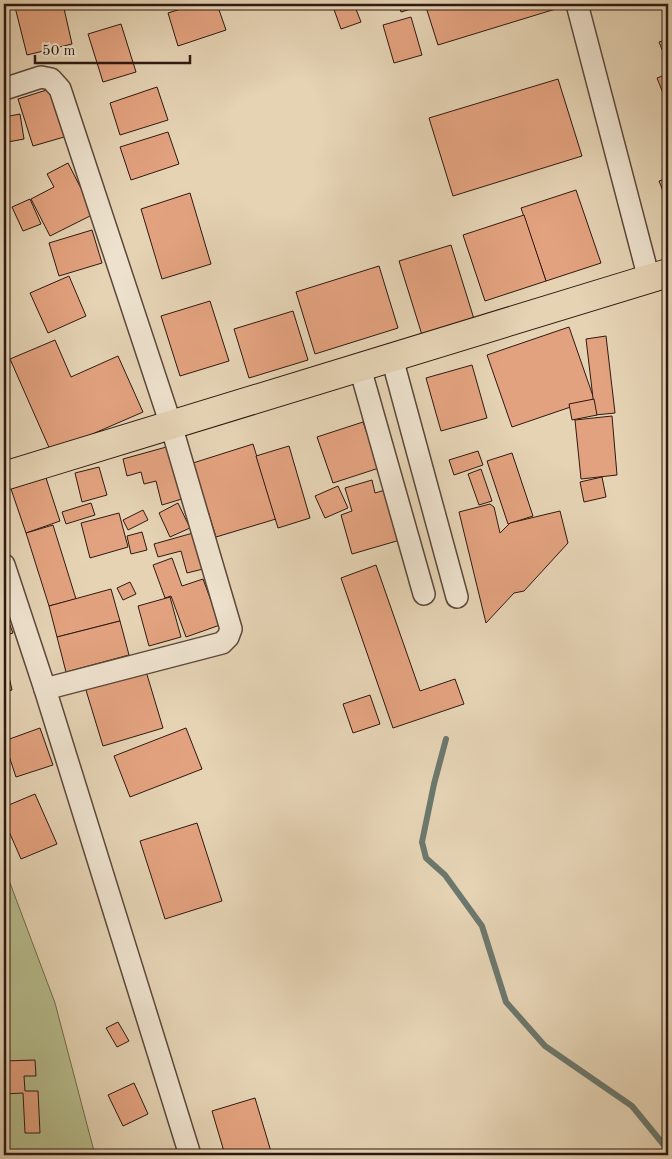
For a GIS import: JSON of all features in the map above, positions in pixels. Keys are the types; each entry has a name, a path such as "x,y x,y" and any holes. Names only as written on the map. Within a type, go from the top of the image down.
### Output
{"main road":[{"path":"4,476 659,276"}],"street":[{"path":"577,4 659,276"},
{"path":"4,89 42,77 51,79 60,89 171,425 231,629 228,637 222,643 45,689"},
{"path":"392,358 457,597"},
{"path":"360,368 424,594"},
{"path":"4,565 45,689 190,1155"}],"green space":[{"path":"10,883 55,1003 95,1155 4,1155 4,885"}],"building":[{"path":"27,4 63,4 72,44 27,55 15,7"},
{"path":"197,4 217,4 226,30 178,46 168,13"},
{"path":"332,4 354,4 361,22 341,29"},
{"path":"398,4 428,4 401,12"},
{"path":"425,4 572,4 438,45"},
{"path":"411,17 422,55 394,63 383,25"},
{"path":"121,24 136,72 103,82 88,34"},
{"path":"668,39 668,64 659,42"},
{"path":"668,74 668,106 657,78"},
{"path":"558,79 582,156 453,196 429,118"},
{"path":"56,87 71,135 33,146 18,99"},
{"path":"157,87 168,120 120,135 110,103"},
{"path":"20,114 24,139 8,142 4,117"},
{"path":"168,132 179,164 131,180 120,147"},
{"path":"68,163 94,214 50,236 31,199 54,187 47,174"},
{"path":"668,178 668,204 659,181"},
{"path":"576,190 601,263 546,281 521,208"},
{"path":"190,193 211,264 162,279 141,209"},
{"path":"30,199 41,224 23,231 12,207"},
{"path":"524,215 546,281 485,301 463,235"},
{"path":"92,230 102,263 59,276 49,243"},
{"path":"451,245 474,319 422,335 399,261"},
{"path":"379,266 398,328 315,354 296,292"},
{"path":"69,276 86,316 48,333 30,293"},
{"path":"210,301 229,361 180,376 161,316"},
{"path":"293,311 308,360 249,378 234,329"},
{"path":"569,327 594,399 512,427 487,355"},
{"path":"606,336 615,413 595,415 586,339"},
{"path":"55,340 71,377 118,356 143,412 51,452 10,359"},
{"path":"472,365 487,418 441,431 426,378"},
{"path":"594,399 597,415 572,420 569,404"},
{"path":"612,416 617,475 581,479 575,420"},
{"path":"363,422 379,468 333,483 317,437"},
{"path":"253,444 276,519 216,537 193,463"},
{"path":"170,446 185,498 162,505 156,481 144,484 141,472 127,476 123,459"},
{"path":"289,446 310,518 278,528 256,456"},
{"path":"478,451 483,465 454,475 449,460"},
{"path":"512,453 533,516 508,524 487,461"},
{"path":"99,467 107,495 82,502 75,473"},
{"path":"481,469 492,501 479,505 468,474"},
{"path":"602,477 606,497 584,502 580,482"},
{"path":"46,478 60,521 26,533 11,489"},
{"path":"372,480 375,493 392,488 407,538 352,554 341,515 352,511 345,488"},
{"path":"338,486 348,508 325,518 315,496"},
{"path":"91,503 95,515 66,524 62,512"},
{"path":"178,503 190,528 170,537 159,513"},
{"path":"490,504 494,507 500,533 510,523 560,511 568,543 524,591 514,593 486,623 459,512"},
{"path":"143,510 148,520 128,530 123,520"},
{"path":"119,513 128,547 90,558 81,523"},
{"path":"53,525 76,599 49,606 26,533"},
{"path":"142,532 147,550 131,554 127,536"},
{"path":"193,533 203,569 187,573 181,551 158,557 154,544"},
{"path":"172,558 182,586 203,579 220,625 186,637 171,596 165,598 153,565"},
{"path":"376,565 420,691 455,679 464,704 393,728 341,578"},
{"path":"130,582 136,594 123,600 117,588"},
{"path":"111,589 120,621 57,637 49,606"},
{"path":"170,597 181,637 149,646 138,606"},
{"path":"4,610 13,633 4,636"},
{"path":"120,621 129,655 66,672 57,637"},
{"path":"4,654 12,690 4,692"},
{"path":"145,668 163,728 103,746 85,687"},
{"path":"370,695 380,724 353,733 343,704"},
{"path":"40,728 53,765 16,777 4,741"},
{"path":"186,728 202,769 130,797 114,756"},
{"path":"35,794 57,844 21,859 4,820 4,807"},
{"path":"197,823 222,901 165,919 140,841"},
{"path":"118,1022 129,1041 117,1047 106,1028"},
{"path":"35,1060 36,1076 24,1076 25,1091 38,1091 40,1133 25,1133 23,1093 4,1094 4,1061"},
{"path":"134,1083 148,1114 123,1126 108,1095"},
{"path":"255,1098 272,1155 225,1155 212,1111"}],"waterway":[{"path":"446,739 422,842 426,858 445,875 482,926 506,1002 545,1046 632,1106 668,1150"}]}
